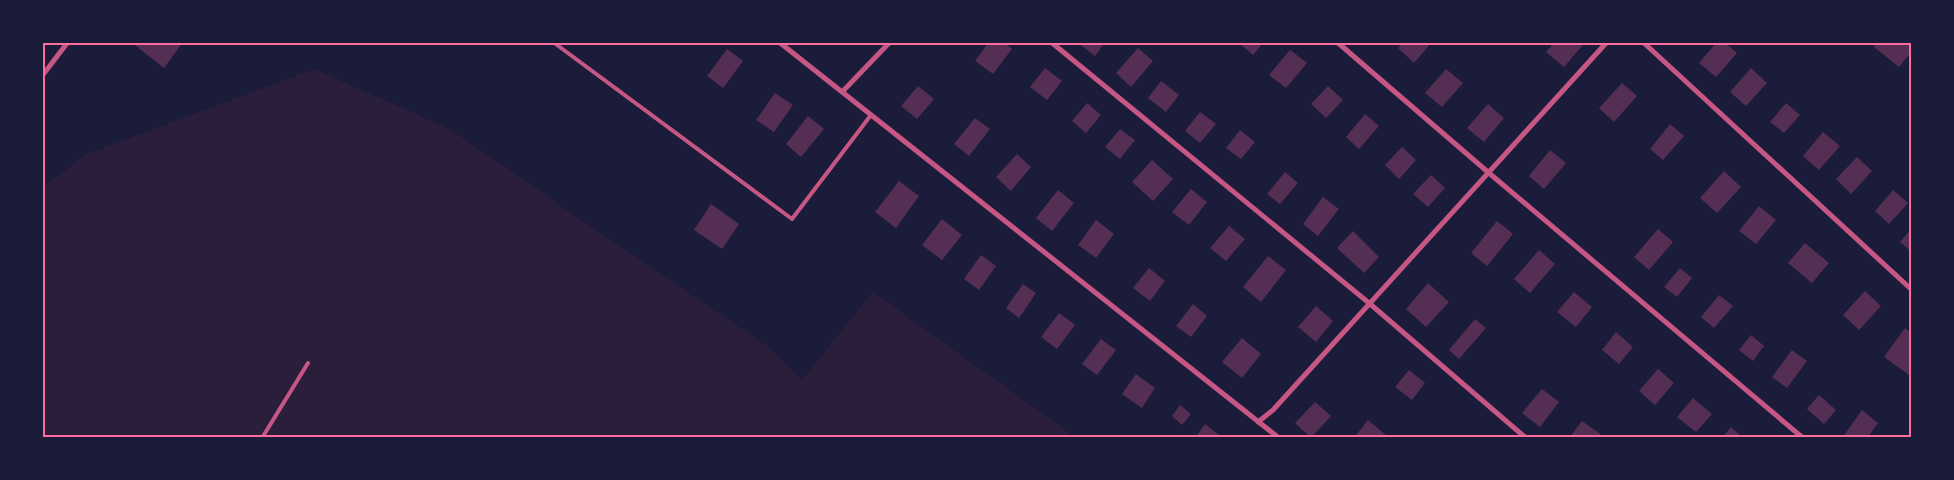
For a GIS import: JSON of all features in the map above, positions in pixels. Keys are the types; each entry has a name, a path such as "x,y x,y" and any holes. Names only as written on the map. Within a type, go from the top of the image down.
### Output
{"street":[{"path":"42,76 68,42"},
{"path":"779,42 1279,438"},
{"path":"843,92 890,42"},
{"path":"1051,42 1369,303 1526,438"},
{"path":"1337,42 1803,438"},
{"path":"1258,422 1273,410 1607,42"},
{"path":"1644,42 1912,290"}],"lane":[{"path":"553,42 792,219 871,115"},
{"path":"262,438 308,363"}],"shaded area":[{"path":"314,69 450,129 766,345 802,380 873,292 1075,437 43,437 42,187 87,154"}],"building":[{"path":"131,42 183,42 164,68"},
{"path":"989,42 1004,42 1012,49 993,74 975,61"},
{"path":"1077,42 1105,42 1095,56"},
{"path":"1238,42 1264,42 1253,55"},
{"path":"1403,42 1432,42 1414,63 1398,48"},
{"path":"1555,42 1578,42 1582,46 1564,67 1546,52"},
{"path":"1717,42 1724,42 1737,53 1716,77 1699,63"},
{"path":"1877,42 1912,42 1912,51 1899,67 1874,47"},
{"path":"1138,48 1153,61 1131,87 1116,73"},
{"path":"727,49 743,61 723,88 707,76"},
{"path":"1290,50 1307,63 1286,88 1269,75"},
{"path":"1045,68 1062,81 1047,100 1030,87"},
{"path":"1751,68 1767,83 1746,106 1730,92"},
{"path":"1446,69 1463,83 1442,107 1425,93"},
{"path":"1161,81 1179,95 1166,112 1148,98"},
{"path":"1622,83 1637,96 1614,122 1599,108"},
{"path":"918,86 934,99 917,119 901,106"},
{"path":"1328,86 1343,100 1326,118 1311,104"},
{"path":"775,93 793,105 774,132 756,120"},
{"path":"1087,103 1101,115 1086,133 1072,121"},
{"path":"1786,103 1800,115 1784,133 1770,122"},
{"path":"1488,104 1504,118 1484,142 1467,128"},
{"path":"1200,112 1216,124 1200,143 1185,131"},
{"path":"1365,114 1379,126 1359,149 1346,137"},
{"path":"808,116 824,129 801,157 786,144"},
{"path":"975,118 990,129 969,156 954,144"},
{"path":"1670,124 1684,136 1663,160 1650,149"},
{"path":"1120,129 1135,140 1120,159 1105,147"},
{"path":"1240,130 1255,142 1241,159 1226,148"},
{"path":"1823,132 1840,146 1819,170 1803,156"},
{"path":"1402,147 1416,160 1399,179 1385,165"},
{"path":"1550,150 1566,163 1544,189 1529,176"},
{"path":"1017,154 1031,167 1011,191 996,177"},
{"path":"1857,157 1872,171 1851,194 1836,179"},
{"path":"1152,160 1173,179 1153,201 1132,182"},
{"path":"1724,171 1741,187 1717,213 1700,198"},
{"path":"1285,172 1298,183 1280,204 1267,194"},
{"path":"1431,175 1445,188 1428,207 1413,194"},
{"path":"899,181 919,196 896,228 875,212"},
{"path":"1191,189 1207,202 1189,225 1172,212"},
{"path":"1058,190 1074,203 1052,231 1036,218"},
{"path":"1893,190 1908,203 1889,224 1875,211"},
{"path":"1323,197 1339,209 1318,236 1303,224"},
{"path":"711,204 739,224 722,249 694,230"},
{"path":"1759,206 1776,220 1756,244 1739,231"},
{"path":"942,219 962,235 942,260 922,245"},
{"path":"1096,220 1114,234 1096,258 1078,245"},
{"path":"1497,221 1513,234 1487,266 1471,253"},
{"path":"1229,226 1245,239 1226,261 1210,248"},
{"path":"1912,228 1912,252 1900,242"},
{"path":"1658,229 1673,242 1649,270 1634,257"},
{"path":"1353,231 1379,257 1364,273 1337,248"},
{"path":"1805,243 1829,263 1812,283 1788,263"},
{"path":"1539,250 1555,264 1530,293 1514,279"},
{"path":"981,255 996,266 979,290 964,279"},
{"path":"1268,256 1286,270 1261,302 1243,287"},
{"path":"1149,268 1165,281 1150,301 1133,288"},
{"path":"1680,268 1692,278 1677,297 1664,287"},
{"path":"1428,283 1449,302 1426,327 1406,309"},
{"path":"1023,284 1036,293 1019,318 1006,308"},
{"path":"1865,291 1881,306 1859,330 1843,315"},
{"path":"1574,292 1592,307 1576,327 1557,312"},
{"path":"1719,295 1733,306 1714,328 1701,317"},
{"path":"1193,304 1207,316 1191,337 1176,326"},
{"path":"1316,306 1333,321 1316,342 1298,327"},
{"path":"1059,313 1075,325 1057,349 1041,337"},
{"path":"1475,319 1486,328 1459,359 1449,350"},
{"path":"1905,328 1912,333 1912,372 1909,375 1884,357"},
{"path":"1616,332 1633,347 1619,364 1602,350"},
{"path":"1751,335 1764,346 1753,361 1739,350"},
{"path":"1242,338 1261,354 1242,378 1222,362"},
{"path":"1101,339 1116,350 1097,375 1082,364"},
{"path":"1792,350 1807,361 1787,388 1772,377"},
{"path":"1658,369 1674,383 1655,405 1639,391"},
{"path":"1409,370 1425,383 1412,400 1395,387"},
{"path":"1136,374 1155,388 1142,408 1122,394"},
{"path":"1542,389 1559,402 1540,427 1522,413"},
{"path":"1819,395 1836,410 1824,424 1807,409"},
{"path":"1693,398 1712,414 1696,432 1677,417"},
{"path":"1315,402 1331,416 1311,438 1295,423"},
{"path":"1180,405 1191,414 1182,425 1172,416"},
{"path":"1862,410 1878,423 1867,438 1842,438"},
{"path":"1368,420 1387,436 1386,438 1354,438"},
{"path":"1582,421 1603,436 1601,438 1569,438"},
{"path":"1205,424 1223,438 1195,438"},
{"path":"1731,427 1743,438 1722,438"}]}
